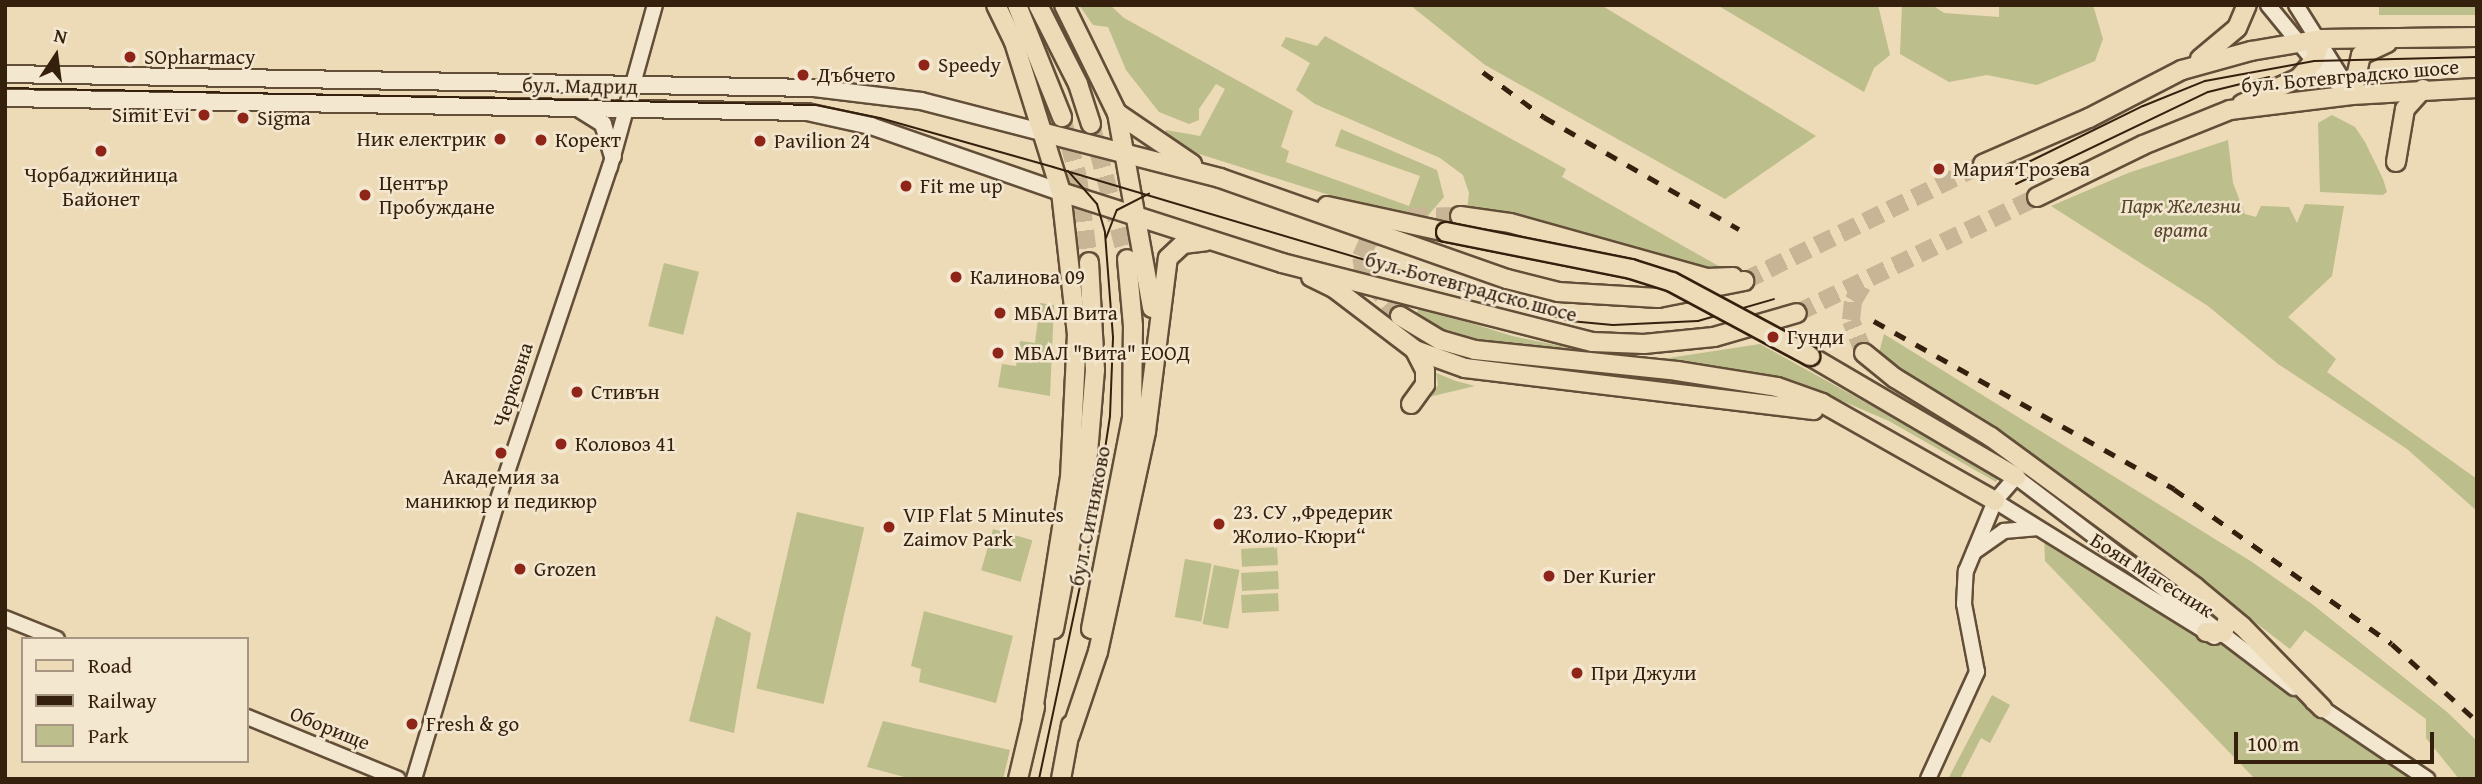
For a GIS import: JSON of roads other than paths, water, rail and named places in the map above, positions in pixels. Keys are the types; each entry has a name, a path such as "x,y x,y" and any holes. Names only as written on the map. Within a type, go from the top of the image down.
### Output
{"main road":[{"path":"996,5 1011,32 1045,133 1061,192 1077,334 1074,431 1032,718"},
{"path":"1017,5 1062,117"},
{"path":"1038,5 1078,84 1091,124"},
{"path":"1064,5 1117,113 1137,217 1154,343"},
{"path":"2182,70 2216,50 2237,29 2247,5"},
{"path":"2352,95 2361,55 2370,48 2410,37"},
{"name":"бул. Ботевградско шосе","path":"1983,164 2182,70 2296,41 2321,38 2477,37"},
{"path":"2230,110 2300,78 2314,61 2321,38"},
{"name":"бул. Мадрид","path":"5,74 865,93 920,101 1125,154"},
{"name":"бул. Ботевградско шосе","path":"2037,197 2143,145 2230,110 2352,95 2477,88"},
{"path":"2396,162 2405,109 2423,89"},
{"name":"бул. Мадрид","path":"5,97 625,110 776,110 836,117 1137,217"},
{"path":"579,109 603,124 613,156"},
{"path":"1117,113 1161,146 1220,178"},
{"name":"бул. Ботевградско шосе","path":"1125,154 1220,178 1494,275 1558,292 1658,298 1740,279 1707,278 1510,223 1460,216"},
{"path":"1265,193 1631,269 1672,282 1810,356 2016,477"},
{"name":"бул. Ботевградско шосе","path":"1137,217 1282,263 1592,342 1644,344 1714,337 1797,313"},
{"path":"1070,735 1098,652 1146,431 1154,343 1168,258 1183,244 1210,240"},
{"name":"бул. Ситняково","path":"1061,779 1132,419 1133,326 1127,259"},
{"name":"бул. Ситняково","path":"1018,779 1063,595 1088,453 1094,370 1089,262"},
{"path":"1282,263 1334,288 1415,350 1465,368 1524,377 1768,401 1848,417"},
{"path":"1400,316 1440,340 1475,350 1733,378 1777,387 1848,417 1995,501"},
{"path":"1411,404 1425,385 1425,370 1415,350"},
{"path":"1864,353 2059,486 2219,627 2322,708"}],"street":[{"name":"Черковна","path":"414,779 500,492 613,156 655,5"},
{"path":"2268,5 2314,61 2352,95"},
{"path":"2296,5 2321,38 2352,95"},
{"path":"1928,779 1977,672 1963,588 1971,555 1995,501 2016,477"},
{"name":"Боян Магесник","path":"2016,477 2219,627 2322,708 2427,779"},
{"name":"Боян Магесник","path":"1995,501 2036,528 2219,627"},
{"path":"1971,555 2004,531 2036,528"},
{"path":"5,618 52,637"},
{"name":"Оборище","path":"248,717 398,779"}],"tunnel":[{"path":"1062,117 1078,177 1089,262"},
{"path":"1091,124 1127,259"},
{"path":"1744,281 1983,164"},
{"path":"1797,313 2037,197"},
{"path":"1400,316 1364,275 1361,257 1368,241 1409,217 1460,216"},
{"path":"1864,353 1851,320 1853,301 1866,279"}],"tram line":[{"path":"2002,175 2143,106 2205,81 2314,61 2477,57"},
{"path":"2016,184 2208,92 2269,77"},
{"path":"5,88 816,105 880,118 1053,167 1570,321 1613,325 1698,321 1774,299"},
{"path":"1039,779 1094,521 1110,416 1113,337 1105,232 1097,204 1068,171"},
{"path":"1106,238 1117,210 1149,194"}],"railway":[{"path":"1483,72 1544,117 1739,229"},
{"path":"1874,321 2174,489 2392,644 2477,721"}],"place":[{"name":"SOpharmacy","path":"130,57"},
{"name":"Speedy","path":"924,65"},
{"name":"Дъбчето","path":"803,75"},
{"name":"Simit Evi","path":"204,115"},
{"name":"Sigma","path":"243,118"},
{"name":"Ник електрик","path":"500,139"},
{"name":"Корект","path":"541,140"},
{"name":"Pavilion 24","path":"760,141"},
{"name":"Чорбаджийница Байонет","path":"101,151"},
{"name":"Мария Грозева","path":"1939,169"},
{"name":"Fit me up","path":"906,186"},
{"name":"Център Пробуждане","path":"365,195"},
{"name":"Калинова 09","path":"956,277"},
{"name":"МБАЛ Вита","path":"1000,313"},
{"name":"Гунди","path":"1773,337"},
{"name":"МБАЛ \"Вита\" ЕООД","path":"998,353"},
{"name":"Стивън","path":"577,392"},
{"name":"Коловоз 41","path":"561,444"},
{"name":"Академия за маникюр и педикюр","path":"501,453"},
{"name":"23. СУ „Фредерик Жолио-Кюри“","path":"1219,524"},
{"name":"VIP Flat 5 Minutes Zaimov Park","path":"889,527"},
{"name":"Grozen","path":"520,569"},
{"name":"Der Kurier","path":"1549,576"},
{"name":"При Джули","path":"1577,673"},
{"name":"Fresh & go","path":"412,724"}],"park label":[{"name":"Парк Железни врата","path":"2181,218"}]}
